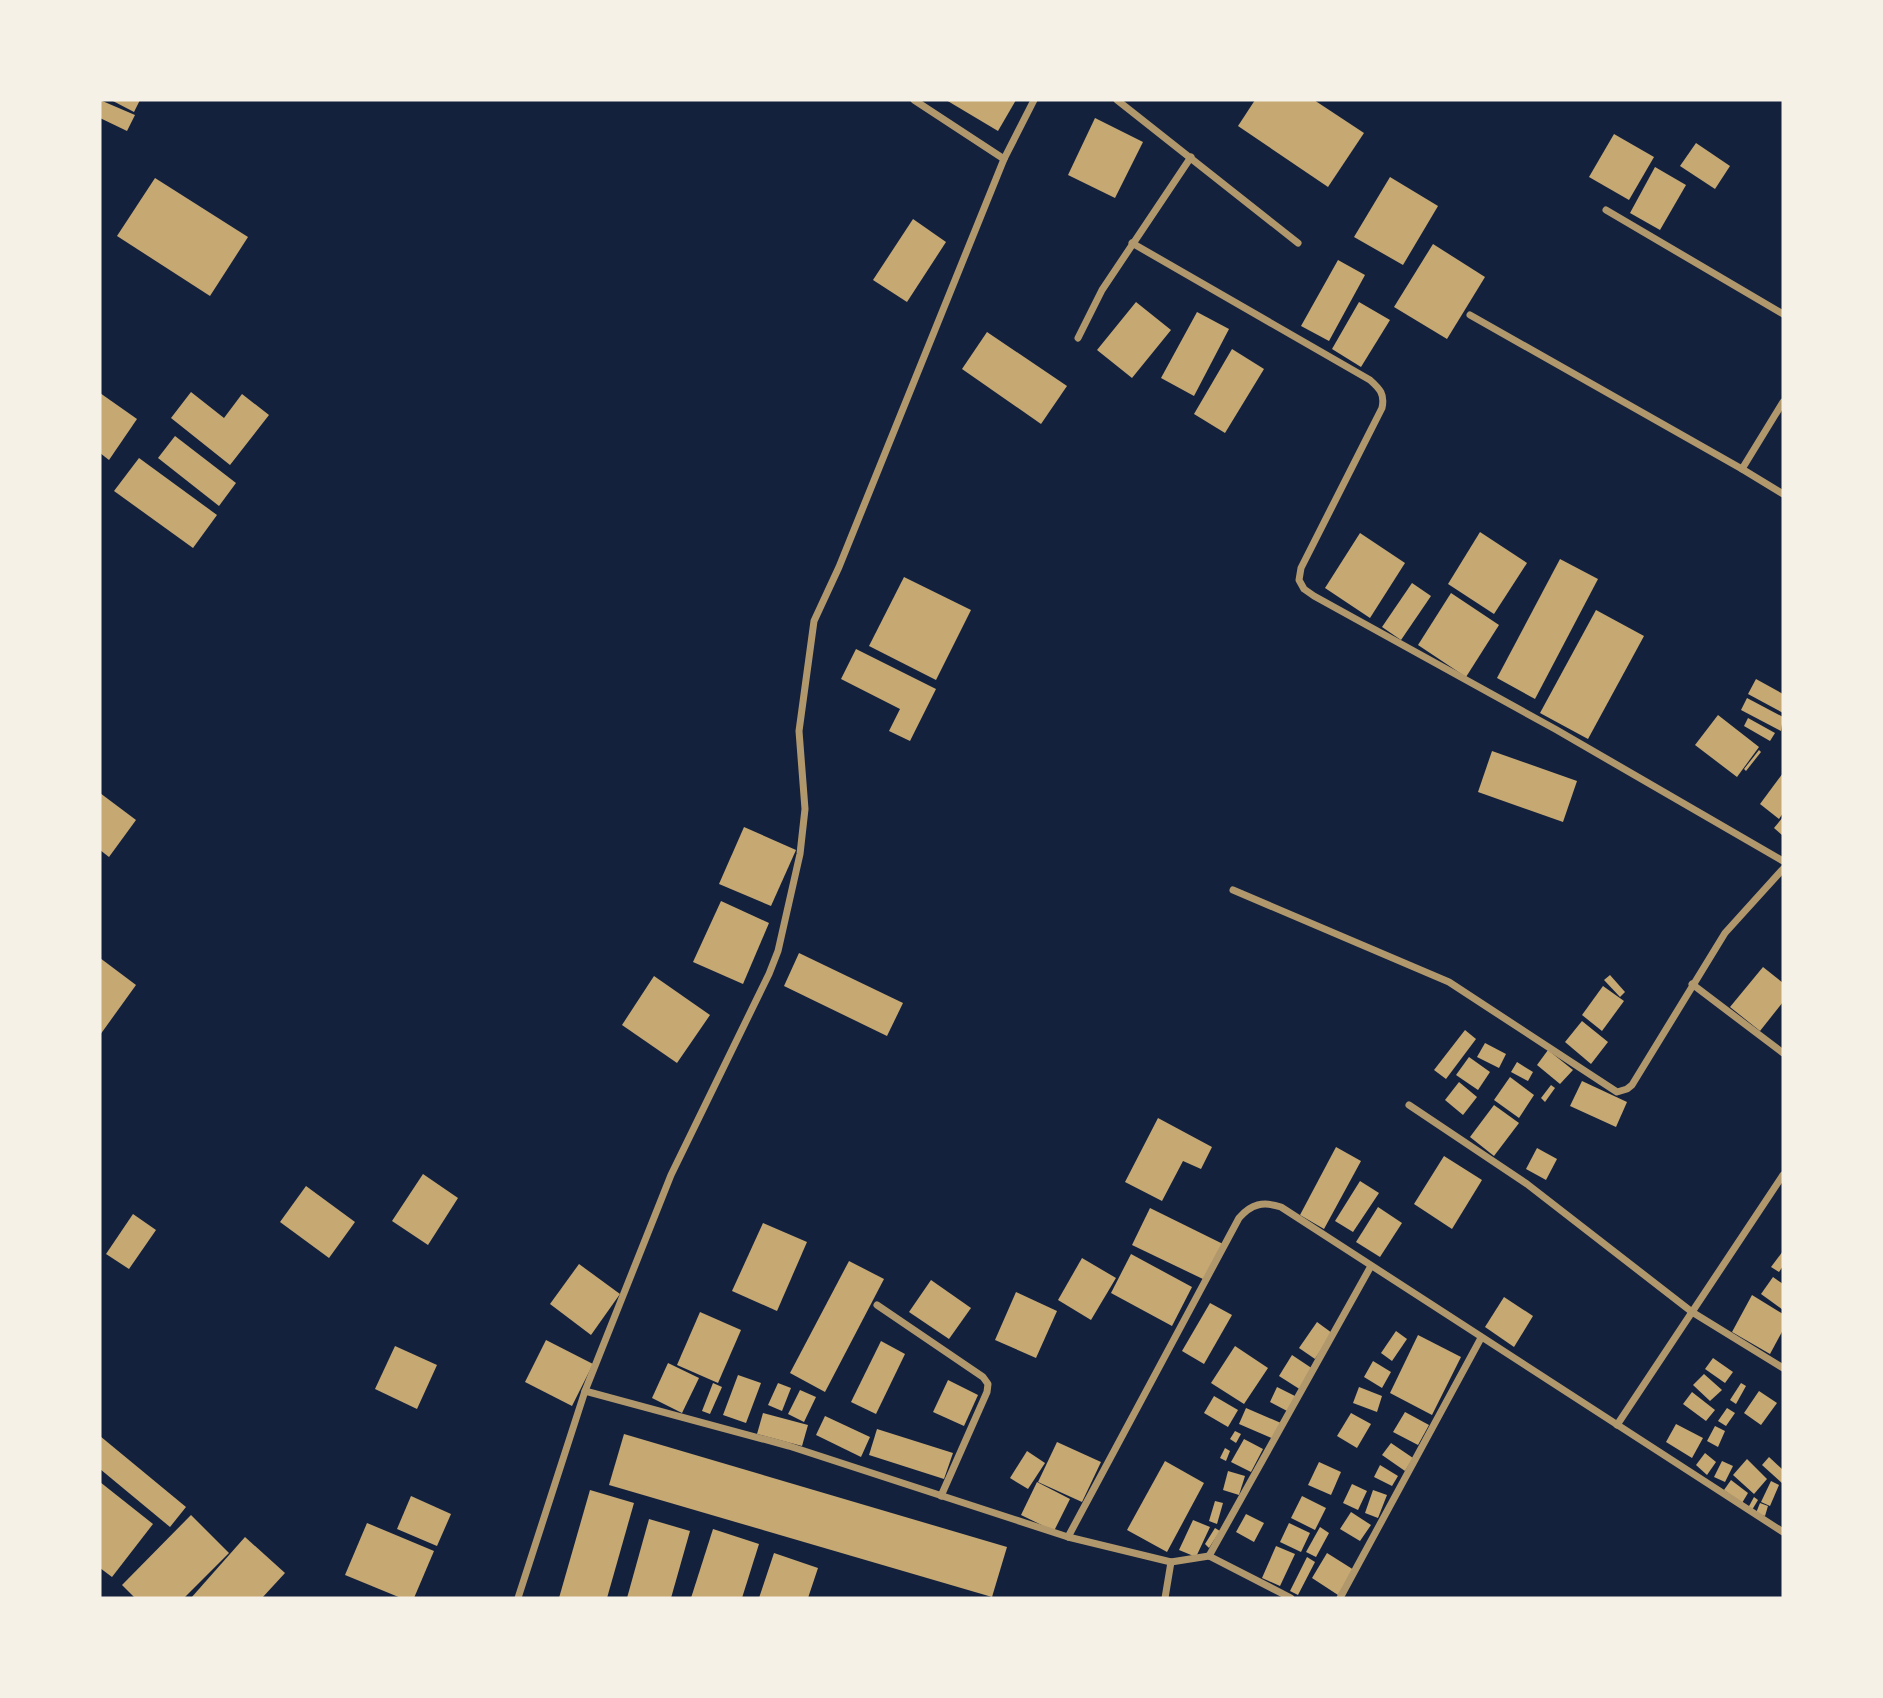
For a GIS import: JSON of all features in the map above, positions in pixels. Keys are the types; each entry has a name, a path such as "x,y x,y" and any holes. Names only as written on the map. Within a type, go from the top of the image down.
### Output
{"street":[{"path":"914,100 1004,159"},
{"path":"518,1598 585,1391 671,1175 778,951 800,854 804,822 799,731 814,621 844,554 1004,159 1034,100"},
{"path":"1117,100 1298,243"},
{"path":"1078,338 1102,290 1191,157"},
{"path":"1606,211 1783,314"},
{"path":"1132,243 1370,380 1381,390 1382,408 1301,568 1299,580 1304,589 1555,729 1783,861"},
{"path":"1470,315 1783,494"},
{"path":"1742,469 1783,402"},
{"path":"1233,890 1450,982 1617,1092 1627,1090 1632,1085 1725,933 1783,869"},
{"path":"1773,881 1783,887"},
{"path":"1692,984 1783,1053"},
{"path":"1409,1105 1527,1184 1692,1312 1783,1368"},
{"path":"1617,1425 1783,1175"},
{"path":"1068,1537 1232,1231 1245,1210 1261,1203 1281,1207 1783,1532"},
{"path":"1209,1556 1371,1266"},
{"path":"877,1304 983,1377 988,1384 987,1392 941,1496"},
{"path":"1340,1598 1481,1338"},
{"path":"585,1391 789,1446 1068,1537 1171,1562 1209,1556 1291,1598"},
{"path":"1165,1598 1171,1562"}],"building":[{"path":"100,100 135,115 127,131 100,118"},
{"path":"111,100 140,100 134,112"},
{"path":"946,100 1016,100 998,131"},
{"path":"1255,100 1314,100 1364,133 1328,187 1238,126"},
{"path":"1095,118 1143,142 1115,198 1068,175"},
{"path":"1614,134 1654,157 1629,200 1589,177"},
{"path":"1696,143 1730,166 1715,189 1680,166"},
{"path":"1655,167 1686,185 1660,230 1630,213"},
{"path":"1390,177 1438,206 1403,265 1354,237"},
{"path":"155,178 248,237 210,296 117,236"},
{"path":"913,219 946,242 907,302 873,280"},
{"path":"1433,244 1485,277 1447,339 1394,307"},
{"path":"1338,260 1365,275 1329,341 1301,326"},
{"path":"1136,302 1171,330 1132,378 1097,350"},
{"path":"1359,302 1390,320 1361,367 1332,349"},
{"path":"1197,312 1229,329 1194,396 1161,378"},
{"path":"987,332 1067,386 1041,424 962,369"},
{"path":"1232,349 1264,369 1225,433 1194,414"},
{"path":"191,392 224,418 242,394 269,415 230,465 171,418"},
{"path":"100,393 137,419 109,460 100,453"},
{"path":"175,436 236,483 219,506 158,458"},
{"path":"139,458 217,515 193,548 114,491"},
{"path":"1480,532 1527,563 1494,614 1448,584"},
{"path":"1360,533 1405,563 1370,618 1325,588"},
{"path":"1560,559 1598,579 1535,699 1497,678"},
{"path":"904,577 971,610 936,680 869,646"},
{"path":"1412,583 1431,596 1401,640 1382,627"},
{"path":"1451,593 1499,625 1466,677 1418,645"},
{"path":"1596,610 1644,636 1588,739 1540,713"},
{"path":"856,649 936,689 910,741 889,731 900,709 841,679"},
{"path":"1756,679 1783,694 1783,713 1748,694"},
{"path":"1747,698 1783,717 1781,731 1741,710"},
{"path":"1718,715 1759,747 1737,777 1695,745"},
{"path":"1748,718 1775,733 1770,741 1744,726"},
{"path":"1759,750 1761,752 1746,771 1744,769"},
{"path":"1492,751 1577,781 1563,822 1478,792"},
{"path":"1783,773 1783,813 1779,819 1760,804"},
{"path":"100,793 136,820 109,857 100,850"},
{"path":"1783,817 1783,836 1774,828"},
{"path":"744,827 796,850 771,906 719,884"},
{"path":"721,901 769,923 743,984 693,962"},
{"path":"799,953 903,1003 887,1036 784,986"},
{"path":"100,958 136,985 100,1035"},
{"path":"1763,967 1783,983 1783,1002 1760,1031 1730,1007"},
{"path":"1610,975 1625,992 1620,997 1604,980"},
{"path":"654,976 710,1015 677,1063 622,1025"},
{"path":"1603,986 1624,1001 1602,1031 1582,1015"},
{"path":"1582,1021 1608,1042 1591,1064 1565,1042"},
{"path":"1465,1030 1476,1039 1446,1079 1434,1070"},
{"path":"1485,1043 1506,1054 1499,1068 1477,1057"},
{"path":"1548,1050 1573,1070 1560,1084 1537,1065"},
{"path":"1469,1057 1490,1072 1478,1090 1456,1075"},
{"path":"1517,1062 1533,1072 1528,1081 1511,1072"},
{"path":"1510,1077 1534,1095 1519,1118 1494,1100"},
{"path":"1582,1081 1627,1102 1616,1127 1570,1106"},
{"path":"1459,1082 1477,1097 1463,1115 1445,1100"},
{"path":"1551,1085 1555,1088 1545,1102 1541,1098"},
{"path":"1494,1105 1519,1123 1494,1156 1470,1137"},
{"path":"1158,1118 1212,1147 1201,1169 1183,1161 1162,1201 1125,1182"},
{"path":"1336,1147 1361,1161 1324,1229 1300,1215"},
{"path":"1537,1148 1557,1159 1546,1180 1526,1169"},
{"path":"1444,1156 1482,1180 1452,1229 1414,1204"},
{"path":"423,1174 458,1198 428,1245 392,1221"},
{"path":"1360,1181 1379,1193 1353,1232 1335,1221"},
{"path":"306,1186 355,1222 329,1258 280,1222"},
{"path":"1378,1207 1402,1223 1380,1257 1356,1242"},
{"path":"1150,1208 1223,1244 1205,1280 1132,1245"},
{"path":"133,1214 156,1230 129,1269 106,1254"},
{"path":"763,1223 807,1242 777,1311 732,1291"},
{"path":"1783,1251 1783,1266 1779,1272 1771,1267"},
{"path":"1131,1254 1192,1287 1172,1326 1111,1293"},
{"path":"1082,1258 1116,1278 1091,1320 1058,1300"},
{"path":"849,1261 884,1279 825,1392 790,1373"},
{"path":"579,1264 620,1294 591,1335 550,1304"},
{"path":"1773,1277 1783,1284 1783,1310 1761,1294"},
{"path":"931,1280 971,1308 949,1339 909,1312"},
{"path":"1016,1292 1057,1311 1036,1358 995,1340"},
{"path":"1752,1295 1783,1314 1783,1330 1770,1354 1732,1332"},
{"path":"1504,1297 1533,1316 1514,1347 1485,1327"},
{"path":"1210,1303 1232,1315 1204,1364 1182,1351"},
{"path":"700,1312 741,1330 718,1383 677,1365"},
{"path":"1317,1322 1332,1333 1315,1359 1299,1348"},
{"path":"1396,1331 1407,1339 1392,1361 1381,1353"},
{"path":"1418,1335 1461,1357 1432,1415 1390,1393"},
{"path":"546,1340 593,1364 572,1406 525,1382"},
{"path":"881,1341 905,1354 876,1414 851,1402"},
{"path":"395,1346 437,1365 417,1409 375,1389"},
{"path":"1235,1346 1268,1368 1244,1404 1211,1383"},
{"path":"1292,1355 1313,1369 1301,1390 1279,1376"},
{"path":"1713,1358 1733,1372 1725,1383 1705,1369"},
{"path":"1373,1361 1391,1372 1382,1388 1364,1377"},
{"path":"668,1363 699,1378 682,1413 652,1398"},
{"path":"1704,1374 1722,1390 1710,1401 1693,1385"},
{"path":"738,1375 761,1383 746,1423 723,1415"},
{"path":"948,1380 978,1395 964,1426 933,1412"},
{"path":"713,1383 722,1387 710,1414 702,1411"},
{"path":"778,1383 791,1388 782,1411 768,1405"},
{"path":"1741,1383 1746,1386 1736,1404 1730,1400"},
{"path":"1277,1387 1297,1397 1289,1412 1270,1402"},
{"path":"1359,1387 1382,1396 1377,1412 1353,1403"},
{"path":"800,1390 816,1397 804,1422 788,1414"},
{"path":"1759,1391 1777,1403 1761,1425 1744,1413"},
{"path":"1692,1392 1715,1410 1706,1421 1683,1404"},
{"path":"1214,1396 1238,1410 1228,1427 1204,1413"},
{"path":"1246,1408 1281,1423 1274,1439 1239,1424"},
{"path":"1727,1408 1735,1413 1726,1426 1718,1421"},
{"path":"1405,1412 1429,1425 1418,1445 1393,1432"},
{"path":"763,1413 808,1425 802,1446 757,1434"},
{"path":"1351,1413 1371,1424 1357,1448 1337,1436"},
{"path":"825,1416 870,1437 861,1457 816,1435"},
{"path":"1676,1424 1703,1438 1692,1458 1666,1442"},
{"path":"1715,1426 1725,1431 1718,1447 1707,1441"},
{"path":"877,1429 953,1453 944,1479 869,1455"},
{"path":"1235,1431 1241,1434 1236,1443 1230,1439"},
{"path":"624,1434 1007,1547 992,1597 609,1485"},
{"path":"100,1436 186,1507 170,1527 100,1469"},
{"path":"1244,1439 1263,1449 1251,1472 1231,1462"},
{"path":"1057,1442 1101,1462 1082,1502 1038,1482"},
{"path":"1391,1443 1413,1458 1405,1471 1382,1455"},
{"path":"1225,1448 1230,1451 1226,1461 1220,1458"},
{"path":"1027,1451 1045,1463 1028,1489 1010,1478"},
{"path":"1705,1453 1716,1462 1707,1475 1696,1465"},
{"path":"1769,1457 1783,1470 1783,1484 1762,1465"},
{"path":"1747,1459 1767,1479 1754,1494 1733,1475"},
{"path":"1165,1461 1204,1483 1167,1552 1127,1530"},
{"path":"1722,1461 1733,1466 1725,1482 1714,1477"},
{"path":"1319,1462 1341,1472 1331,1495 1308,1485"},
{"path":"1380,1465 1398,1476 1392,1486 1374,1477"},
{"path":"1228,1471 1245,1476 1239,1495 1223,1490"},
{"path":"1731,1480 1748,1493 1742,1503 1724,1490"},
{"path":"1771,1481 1779,1485 1770,1506 1761,1502"},
{"path":"100,1482 153,1524 112,1577 100,1568"},
{"path":"1037,1482 1070,1499 1054,1531 1021,1515"},
{"path":"1352,1484 1367,1491 1358,1510 1343,1503"},
{"path":"590,1490 634,1503 607,1598 559,1598"},
{"path":"1373,1490 1387,1495 1378,1518 1365,1513"},
{"path":"411,1496 451,1514 437,1546 397,1529"},
{"path":"1302,1496 1326,1508 1315,1530 1291,1518"},
{"path":"1754,1497 1758,1500 1752,1510 1748,1508"},
{"path":"1215,1501 1223,1503 1217,1524 1209,1521"},
{"path":"1760,1503 1768,1506 1765,1516 1756,1513"},
{"path":"1351,1512 1371,1525 1360,1541 1340,1529"},
{"path":"1246,1514 1264,1523 1254,1542 1236,1532"},
{"path":"191,1515 229,1553 184,1598 135,1598 122,1585"},
{"path":"649,1519 690,1531 671,1598 627,1598"},
{"path":"1193,1520 1210,1527 1196,1557 1179,1550"},
{"path":"367,1523 434,1551 414,1598 401,1598 345,1575"},
{"path":"1289,1523 1310,1533 1301,1552 1280,1542"},
{"path":"1320,1527 1329,1533 1316,1557 1306,1552"},
{"path":"1215,1528 1220,1531 1209,1548 1205,1544"},
{"path":"713,1529 759,1544 742,1598 691,1598"},
{"path":"245,1537 285,1573 262,1598 191,1598"},
{"path":"1276,1546 1295,1554 1280,1586 1262,1578"},
{"path":"774,1553 818,1568 808,1598 759,1598"},
{"path":"1327,1553 1354,1570 1338,1595 1312,1578"},
{"path":"1307,1557 1315,1562 1298,1595 1290,1591"}]}
